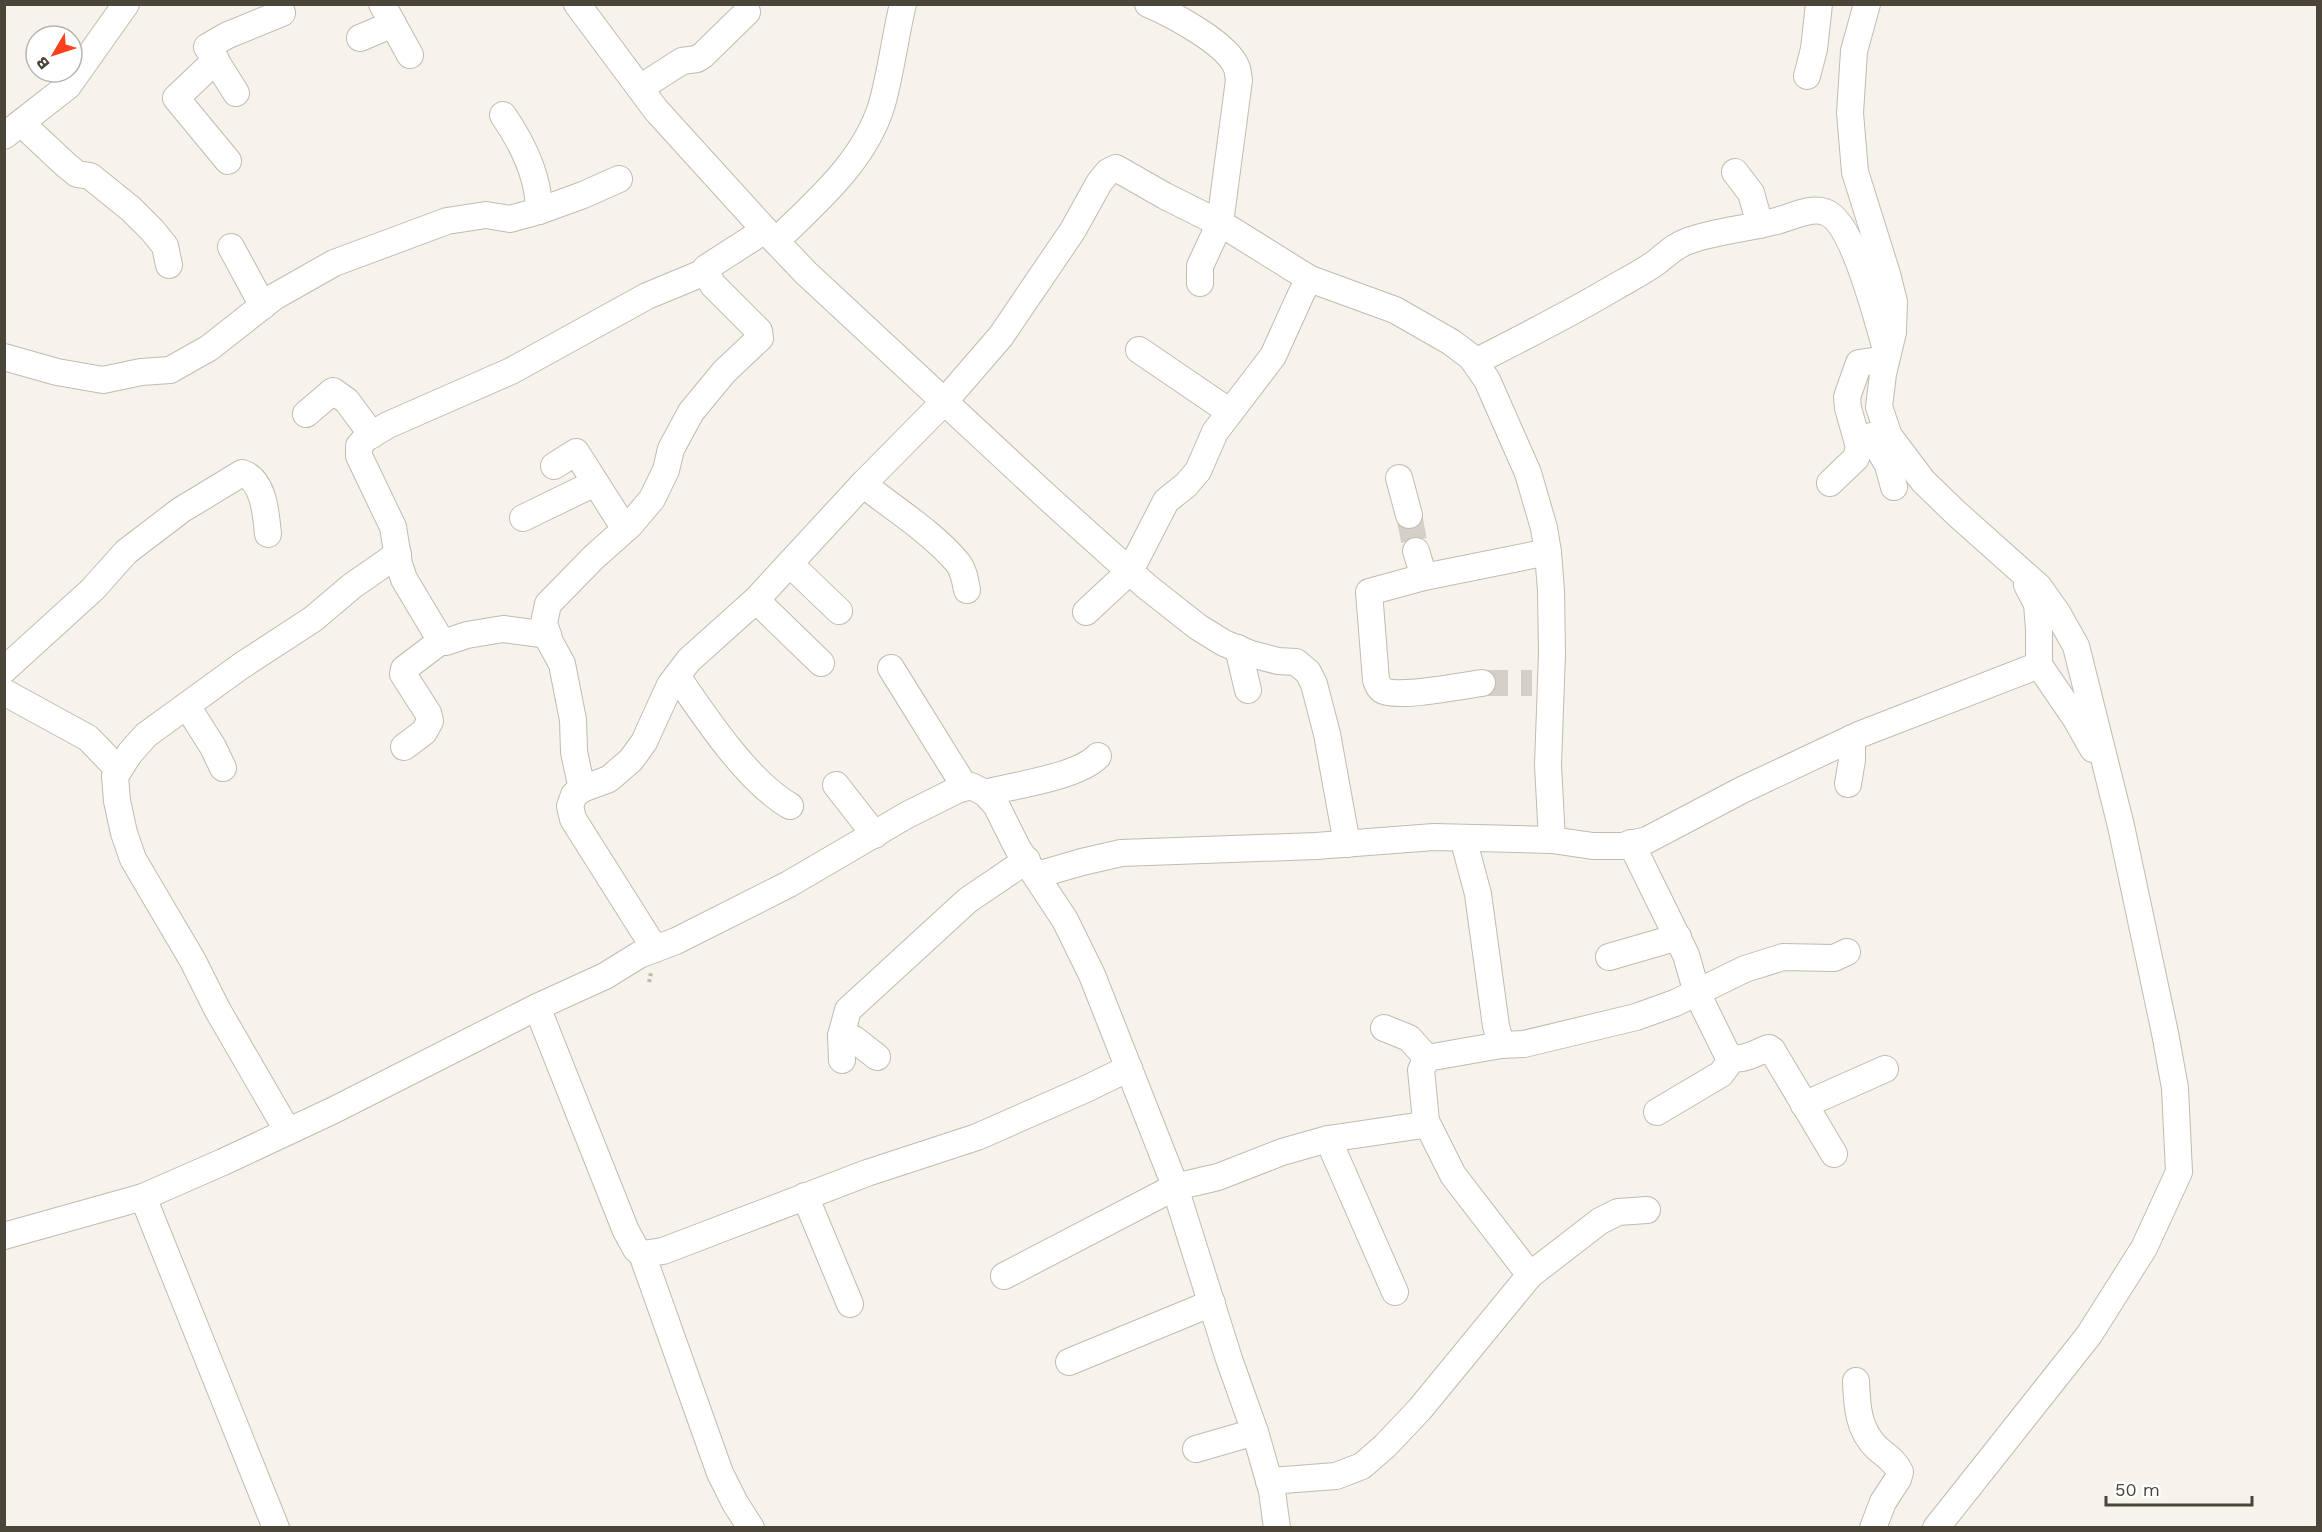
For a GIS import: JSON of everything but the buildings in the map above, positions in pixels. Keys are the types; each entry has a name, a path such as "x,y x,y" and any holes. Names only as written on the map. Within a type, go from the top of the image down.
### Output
{"street":[{"path":"126,4 68,86 13,130 77,174 90,176 138,216 165,246 169,265"},
{"path":"236,93 207,47 228,35 282,13 279,4"},
{"path":"576,4 656,110 770,236 806,273 944,402 1130,571 1198,627 1224,643 1278,661 1296,662 1308,672 1314,684 1327,734 1347,844"},
{"path":"441,641 404,579 393,527 359,456 359,446 388,425 511,370 647,296 705,273 706,268 770,236 836,181 870,134 882,104 903,4"},
{"path":"1148,4 1224,50 1236,65 1239,80 1220,224 1200,266 1200,283"},
{"path":"1807,76 1814,49 1819,4"},
{"path":"1867,4 1854,51 1850,113 1855,172 1894,302 1893,332 1880,407 1889,436 1923,481 2039,587 2076,646 2121,826 2175,1088 2179,1172 2144,1248 2089,1335 2005,1444 1936,1527"},
{"path":"640,88 682,61 703,56 747,12"},
{"path":"360,38 388,14 410,55"},
{"path":"216,60 176,98 228,161"},
{"path":"503,115 515,132 531,166 538,195 538,211"},
{"path":"655,949 573,819 570,806 574,795 582,789 609,779 631,760 644,742 670,685 688,660 756,600 863,484 944,402 1001,336 1073,230 1091,195 1108,172 1116,168 1220,224 1310,279 1395,310 1451,342 1471,357 1487,380 1528,473 1544,528 1548,552 1551,591 1542,683 1552,840"},
{"path":"1735,172 1751,193 1760,225"},
{"path":"4,357 57,372 103,380 141,372 170,370 209,348 274,297 334,263 437,224 486,215 510,219 583,195 619,179"},
{"path":"1475,362 1614,288 1688,241 1814,210 1825,212 1837,221 1874,236"},
{"path":"1837,221 1852,246 1867,286 1886,362"},
{"path":"231,247 263,306"},
{"path":"582,789 574,752 573,720 562,664 544,623 548,604 652,499 666,470 671,449 692,412 724,372 760,338 759,331 713,285 705,273"},
{"path":"1086,612 1130,571 1166,501 1198,471 1215,432 1273,356 1310,279"},
{"path":"1139,350 1230,412"},
{"path":"1830,483 1848,468 1858,452 1859,447 1847,397 1859,363 1886,362"},
{"path":"1886,362 1860,386 1857,404 1859,415 1888,465 1894,487"},
{"path":"306,414 333,392 347,401 372,435"},
{"path":"554,466 576,452 625,528"},
{"path":"4,670 93,589 126,552 181,510 242,473 249,476 258,488 266,515 268,534"},
{"path":"1399,478 1409,515"},
{"path":"524,518 596,483"},
{"path":"863,484 926,534 959,564 964,574 967,590"},
{"path":"1416,551 1424,577"},
{"path":"1482,683 1409,692 1386,692 1380,689 1376,680 1369,592 1424,577 1548,552"},
{"path":"287,1130 217,1009 188,952 133,860 117,801 115,776 146,735 241,666 313,619 352,586 398,554"},
{"path":"790,564 839,611"},
{"path":"2014,564 2037,604 2040,629 2039,664 2076,719 2109,778"},
{"path":"756,600 821,663"},
{"path":"404,747 424,732 430,720 404,674 404,669 441,641 446,642 467,635 503,629 548,635"},
{"path":"1238,648 1248,690"},
{"path":"877,1057 854,1039 841,1048 848,1010 968,900 1032,868 1121,853 1347,844 1434,837 1552,840 1593,846 1647,840 1742,790 1852,738 2039,664"},
{"path":"891,668 975,790 996,805 1065,920 1092,975 1175,1187 1255,1431 1269,1481 1277,1527"},
{"path":"678,676 760,785 772,796 790,806"},
{"path":"4,692 88,738 119,770"},
{"path":"187,706 213,747 223,768"},
{"path":"1848,784 1852,760 1852,738"},
{"path":"4,1236 143,1197 334,1110 537,1007 605,976 639,955 676,941 789,884 907,816 975,790 1064,774 1090,764 1098,756"},
{"path":"836,785 875,835"},
{"path":"1463,838 1478,894 1496,1026 1501,1045"},
{"path":"1631,843 1686,955 1697,993 1718,1039 1731,1059"},
{"path":"1609,957 1678,937"},
{"path":"1427,1058 1501,1045 1524,1044 1636,1017 1697,993 1745,969 1783,957 1834,958 1847,952"},
{"path":"537,1007 626,1231 636,1249 642,1254 720,1473 735,1503 751,1527"},
{"path":"1384,1028 1409,1038 1427,1058"},
{"path":"1731,1059 1739,1059 1769,1048 1834,1154"},
{"path":"1427,1058 1421,1070 1426,1120 1453,1175 1530,1275"},
{"path":"1657,1112 1721,1074 1728,1067 1731,1059"},
{"path":"642,1254 663,1251 867,1173 977,1137 1129,1068"},
{"path":"1804,1105 1885,1069"},
{"path":"1004,1276 1175,1187 1218,1177 1282,1152 1328,1139 1417,1127 1424,1125 1426,1120"},
{"path":"1328,1139 1395,1292"},
{"path":"806,1196 850,1304"},
{"path":"143,1197 276,1527"},
{"path":"1269,1481 1336,1476 1362,1466 1385,1446 1420,1409 1530,1275 1600,1221 1618,1212 1647,1210"},
{"path":"1069,1362 1212,1303"},
{"path":"1856,1382 1857,1409 1867,1438 1896,1463 1900,1472 1883,1502 1873,1527"},
{"path":"1196,1449 1255,1431"}],"tunnel":[{"path":"1409,515 1416,551"},
{"path":"1482,683 1532,683"}]}
